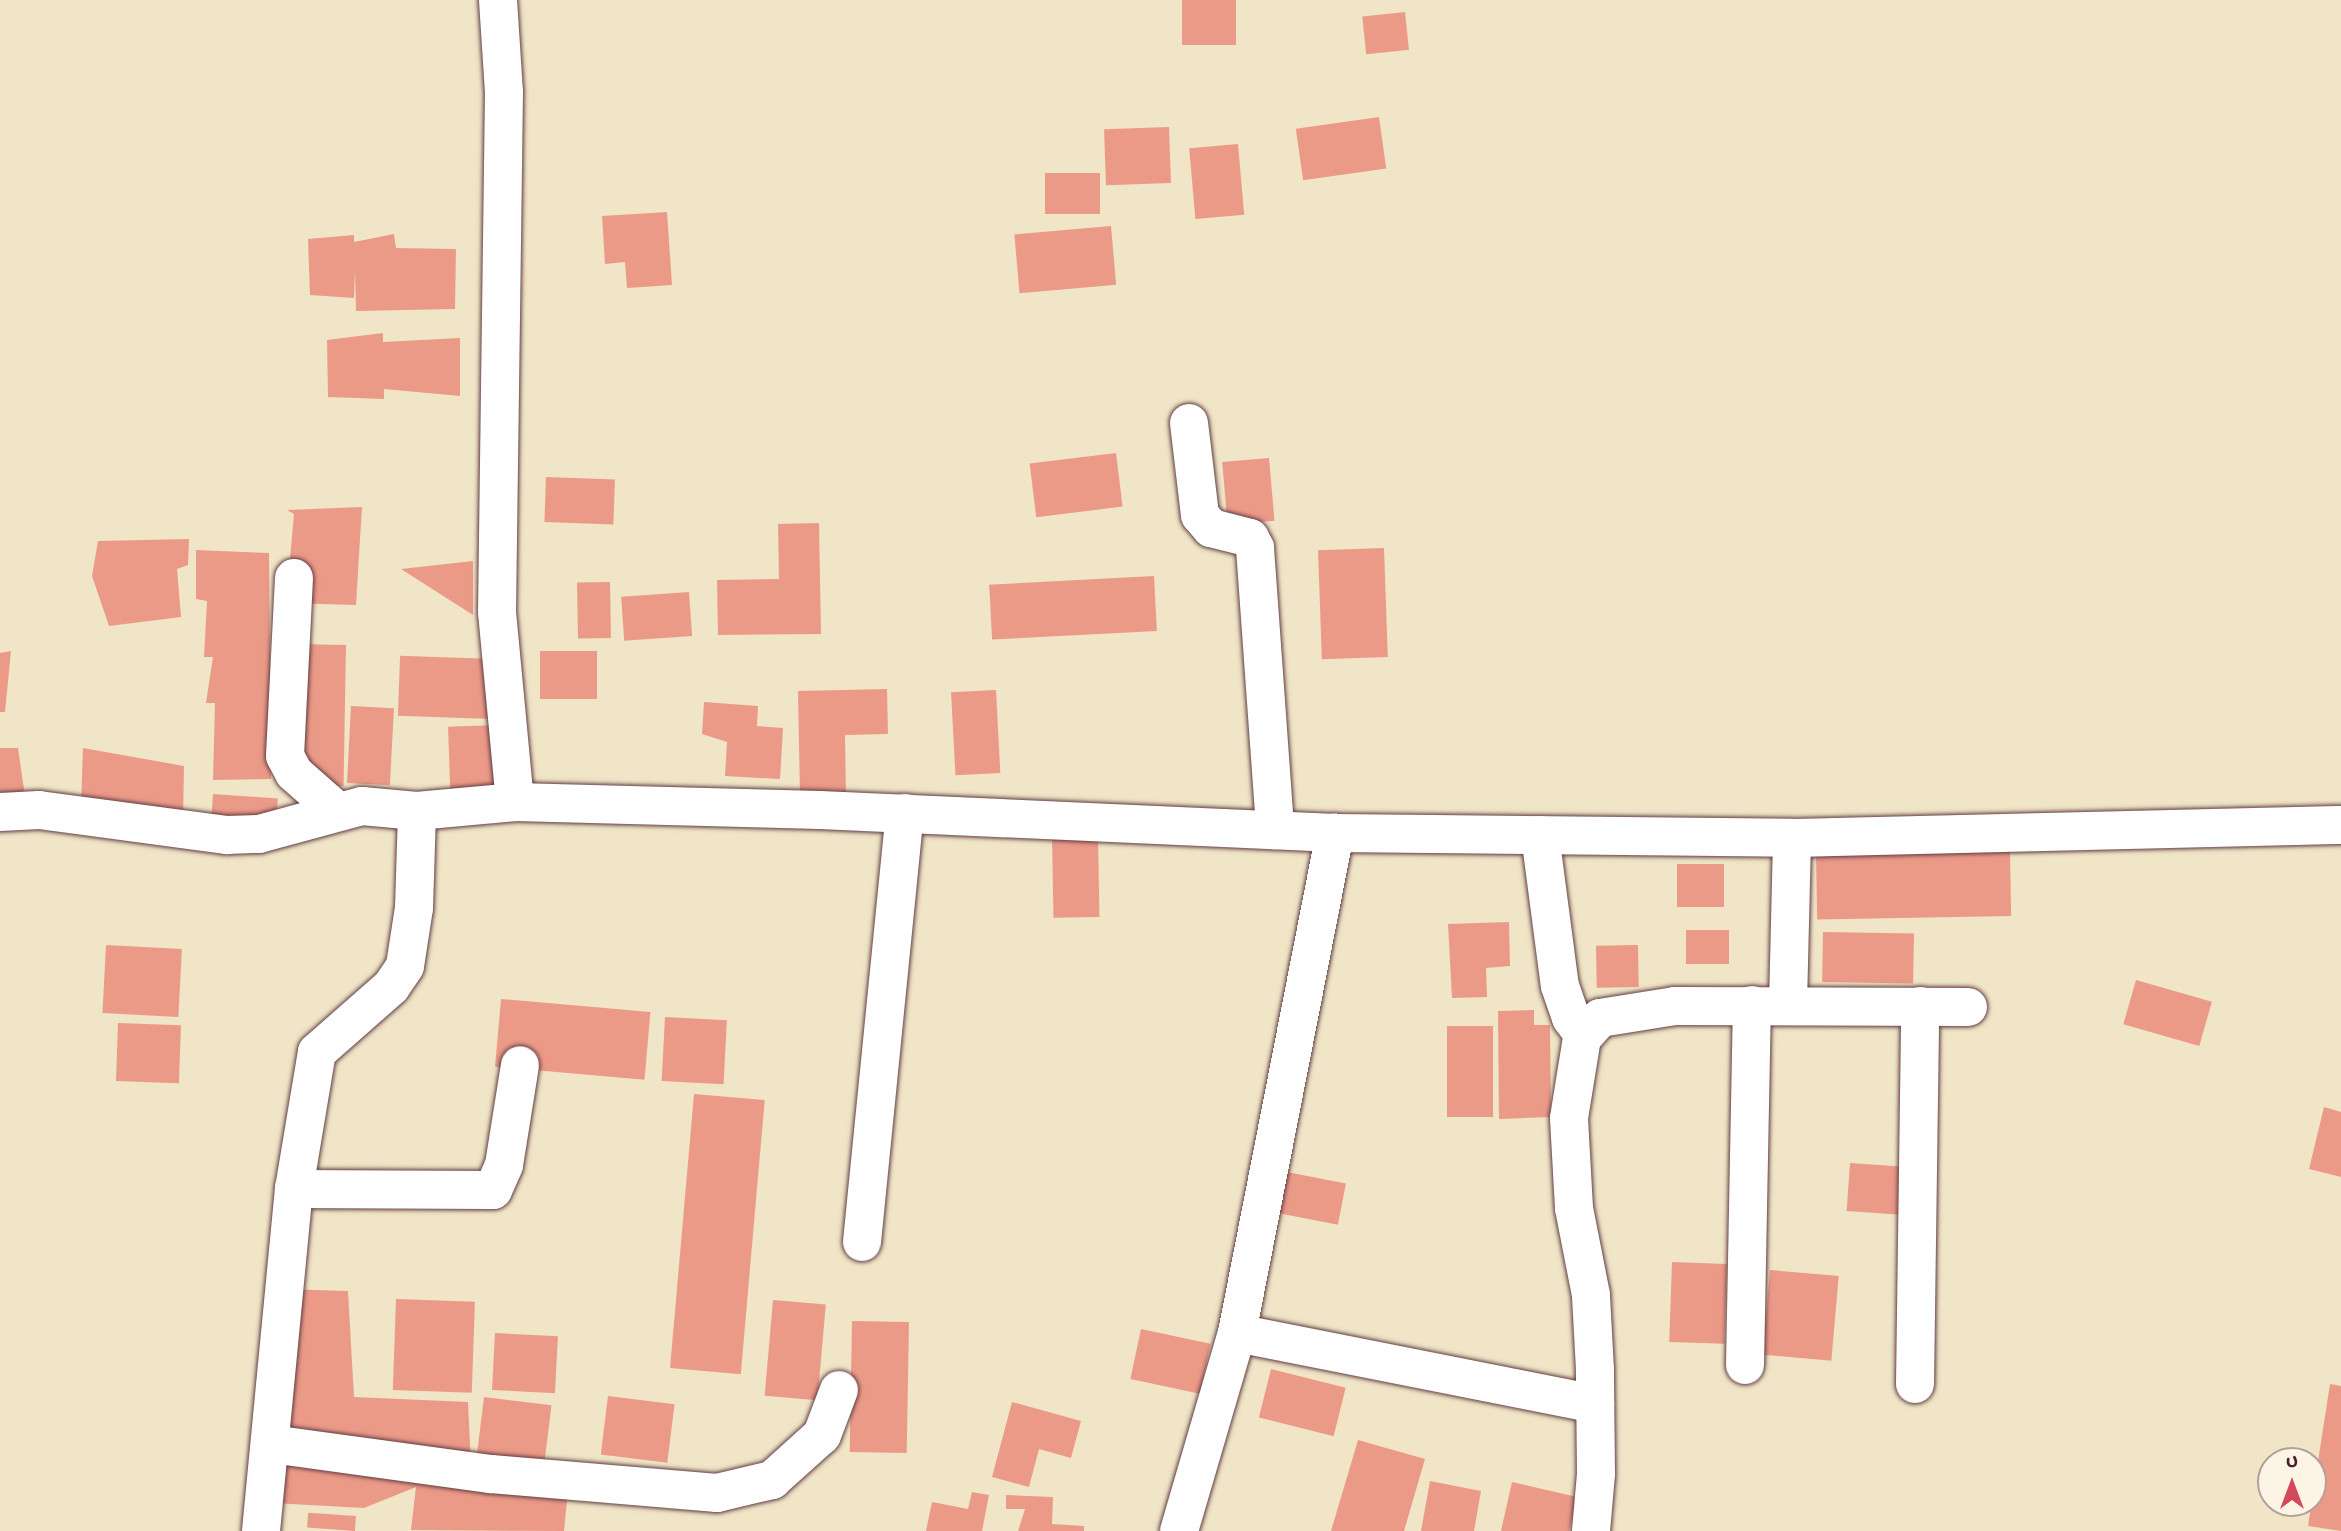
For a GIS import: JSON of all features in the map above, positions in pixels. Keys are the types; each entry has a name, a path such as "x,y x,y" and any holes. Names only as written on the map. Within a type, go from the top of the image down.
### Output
{"street":[{"path":"498,0 504,92 497,612 515,802"},
{"path":"1189,423 1200,514 1211,528 1250,538 1255,548 1275,830"},
{"path":"294,578 285,756 294,773 336,810"},
{"path":"0,812 39,810 228,835 269,831 336,810 362,806 416,811 515,802 905,813 1335,833 1792,838 2341,825"},
{"path":"261,1531 294,1189 317,1052 391,987 405,966 414,908 416,811"},
{"path":"862,1242 905,813"},
{"path":"1179,1531 1237,1333 1335,833"},
{"path":"1540,835 1560,986 1571,1018 1584,1035"},
{"path":"1745,1364 1770,1004 1792,838"},
{"path":"1591,1531 1595,1404 1591,1296 1574,1208 1569,1118 1574,1071 1584,1035 1600,1018 1625,1011 1770,1004 1968,1007"},
{"path":"1915,1384 1920,1006"},
{"path":"294,1189 493,1191 504,1165 520,1065"},
{"path":"1237,1333 1595,1404"},
{"path":"271,1444 503,1476 717,1493 772,1480 822,1435 839,1390"}],"building":[{"path":"1182,0 1236,0 1236,45 1182,45"},
{"path":"1405,12 1409,50 1366,54 1362,16"},
{"path":"1379,117 1386,168 1303,180 1296,129"},
{"path":"1169,127 1171,183 1106,185 1104,129"},
{"path":"1238,144 1244,215 1195,219 1189,148"},
{"path":"1045,173 1100,173 1100,214 1045,214"},
{"path":"667,212 672,285 627,288 625,262 605,264 602,216"},
{"path":"1111,226 1116,285 1020,293 1014,234"},
{"path":"394,234 396,248 456,249 455,309 356,311 355,270 354,298 310,295 308,239 354,235 354,242"},
{"path":"383,333 383,342 460,338 460,396 384,389 384,399 328,397 327,340"},
{"path":"1116,453 1123,507 1036,517 1030,464"},
{"path":"1269,458 1274,521 1228,525 1222,462"},
{"path":"546,477 615,479 613,524 544,522"},
{"path":"362,507 356,605 286,603 294,514 287,510"},
{"path":"819,523 821,634 718,635 717,580 779,579 778,524"},
{"path":"189,539 188,565 177,569 181,617 109,626 92,576 98,541"},
{"path":"1384,548 1388,657 1322,659 1318,550"},
{"path":"196,550 269,553 271,779 213,780 215,703 206,703 213,657 204,657 207,601 196,599"},
{"path":"473,561 473,615 401,569"},
{"path":"1154,576 1157,631 992,640 989,585"},
{"path":"610,582 611,638 578,639 577,583"},
{"path":"689,592 692,636 624,641 621,597"},
{"path":"306,644 346,645 344,786 304,785"},
{"path":"11,651 5,712 0,712 0,653"},
{"path":"540,651 597,651 597,699 540,699"},
{"path":"400,656 494,659 492,719 398,716"},
{"path":"887,689 888,734 845,735 846,795 800,796 798,691"},
{"path":"996,690 1000,773 955,775 951,692"},
{"path":"704,702 758,706 757,726 783,728 780,779 725,776 727,742 702,734"},
{"path":"351,706 394,708 390,785 347,783"},
{"path":"498,725 500,796 451,798 448,727"},
{"path":"0,748 18,748 26,803 0,805"},
{"path":"83,748 184,766 183,819 81,807"},
{"path":"213,794 278,799 276,829 211,825"},
{"path":"1098,834 1099,917 1053,918 1052,835"},
{"path":"2010,850 2011,916 1817,919 1816,853"},
{"path":"1677,864 1724,864 1724,907 1677,907"},
{"path":"1509,922 1510,966 1486,968 1487,997 1452,998 1448,924"},
{"path":"1686,930 1729,930 1729,964 1686,964"},
{"path":"1823,932 1914,934 1913,984 1822,982"},
{"path":"106,945 182,949 178,1017 102,1013"},
{"path":"1638,945 1639,987 1597,988 1596,946"},
{"path":"2136,980 2212,1002 2199,1046 2123,1024"},
{"path":"501,999 650,1012 645,1080 495,1067"},
{"path":"1534,1010 1534,1025 1550,1025 1551,1117 1499,1119 1498,1011"},
{"path":"665,1017 727,1020 724,1084 662,1081"},
{"path":"118,1023 181,1025 179,1083 116,1081"},
{"path":"1447,1026 1493,1026 1493,1117 1447,1117"},
{"path":"694,1094 765,1100 741,1374 670,1368"},
{"path":"2324,1107 2341,1112 2341,1177 2309,1169"},
{"path":"1850,1163 1908,1167 1905,1215 1847,1211"},
{"path":"1287,1172 1346,1183 1338,1225 1279,1213"},
{"path":"1672,1262 1727,1264 1724,1344 1669,1342"},
{"path":"1770,1270 1839,1276 1831,1361 1763,1355"},
{"path":"284,1289 348,1291 354,1397 468,1402 471,1465 568,1490 564,1531 411,1530 416,1487 364,1508 273,1503"},
{"path":"396,1299 475,1302 472,1393 393,1390"},
{"path":"773,1300 826,1305 817,1400 765,1396"},
{"path":"852,1321 909,1322 907,1453 850,1452"},
{"path":"1141,1329 1210,1344 1200,1394 1130,1379"},
{"path":"495,1333 558,1336 555,1393 492,1390"},
{"path":"1271,1369 1346,1388 1334,1436 1259,1418"},
{"path":"2330,1384 2341,1386 2341,1531 2308,1526 2309,1517 2327,1517 2327,1447 2320,1447"},
{"path":"608,1396 675,1404 667,1463 601,1455"},
{"path":"484,1397 551,1405 543,1473 476,1464"},
{"path":"1012,1402 1081,1421 1071,1458 1039,1449 1029,1487 992,1477"},
{"path":"1358,1440 1425,1459 1404,1531 1331,1531"},
{"path":"1430,1481 1481,1491 1474,1531 1421,1531"},
{"path":"1512,1482 1577,1497 1569,1531 1501,1531"},
{"path":"972,1492 989,1495 982,1531 926,1531 932,1502 968,1509"},
{"path":"1006,1495 1053,1497 1052,1524 1084,1526 1084,1531 1018,1531 1025,1509 1006,1509"},
{"path":"308,1513 356,1516 355,1531 307,1528"}]}
